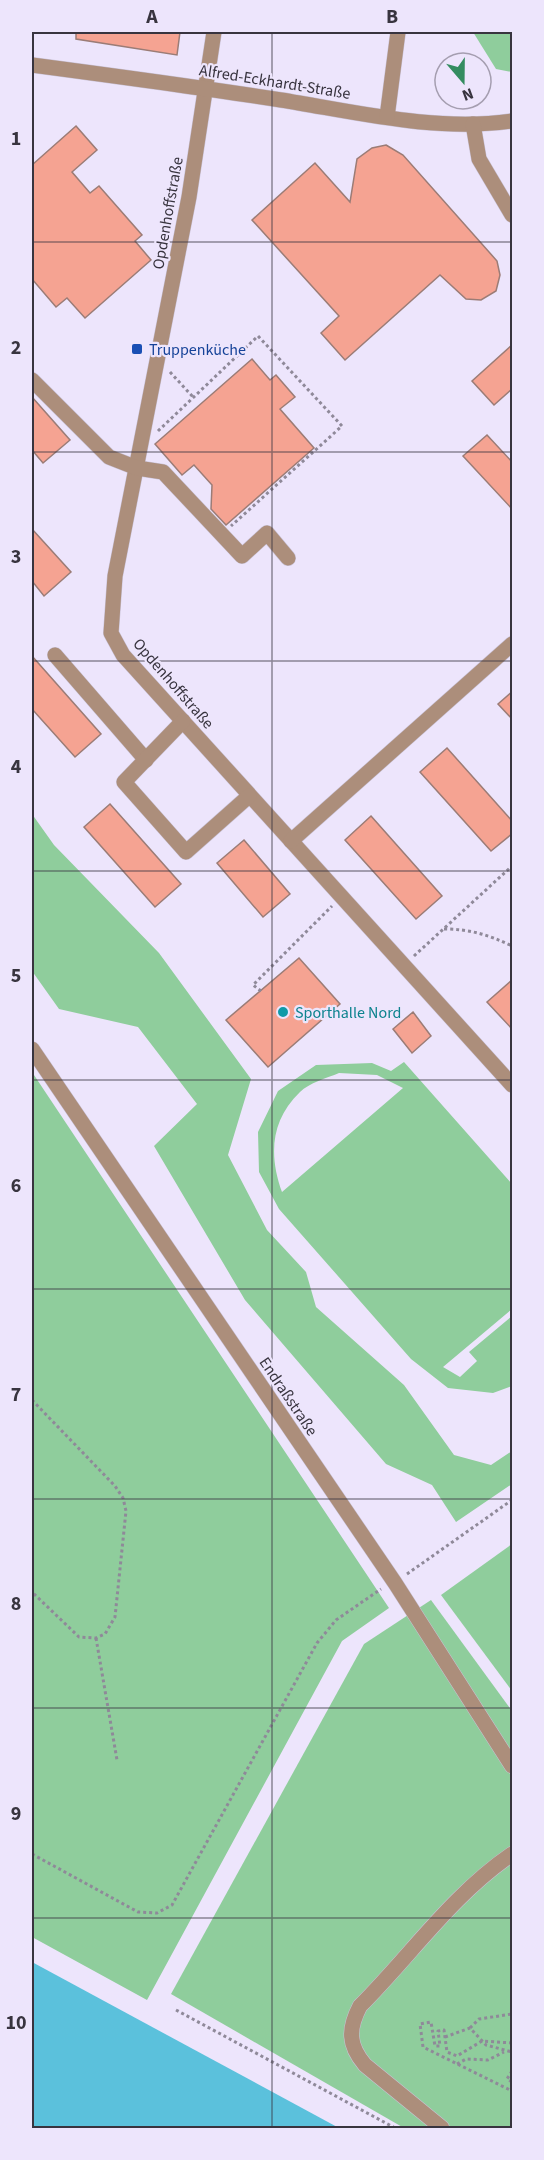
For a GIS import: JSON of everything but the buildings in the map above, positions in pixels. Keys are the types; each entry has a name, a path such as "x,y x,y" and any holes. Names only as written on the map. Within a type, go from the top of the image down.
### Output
{"street":[{"name":"Opdenhoffstraße","path":"214,32 157,367 115,576 111,633 123,655 513,1085"},
{"path":"387,117 398,32"},
{"name":"Alfred-Eckhardt-Straße","path":"32,65 206,88 387,117 473,124 513,121"},
{"path":"473,124 479,159 513,215"},
{"path":"32,381 109,458 137,468 164,472 242,556 267,533 288,558"},
{"path":"291,841 513,644"},
{"path":"55,655 146,760"},
{"path":"183,721 124,783 186,852 249,796"},
{"name":"Endraßstraße","path":"32,1049 395,1583 513,1766"},
{"path":"442,2128 356,2055 350,2034 354,2017 360,2006 450,1906 475,1881 513,1854"}],"path":[{"path":"157,432 258,336 342,426 221,534"},
{"path":"157,367 167,369 193,397"},
{"path":"404,965 513,866"},
{"path":"261,991 253,985 342,896"},
{"path":"444,929 463,929 487,934 513,946"},
{"path":"32,1400 115,1486 123,1498 126,1511 115,1617 111,1627 96,1638 79,1637 32,1592"},
{"path":"32,1854 138,1912 156,1913 172,1905 322,1635 357,1604 377,1590 395,1583 513,1500"},
{"path":"96,1638 117,1761"},
{"path":"176,2010 395,2128"},
{"path":"445,2037 470,2028 479,2019 513,2014"},
{"path":"513,2043 482,2041 457,2056 447,2052 444,2030 438,2031 440,2046 435,2046 431,2022 420,2024 423,2048 513,2091"},
{"path":"470,2028 486,2045 513,2052"},
{"path":"457,2064 466,2060 488,2060 505,2051"},
{"path":"513,2072 507,2079 513,2082"}],"green space":[{"path":"473,32 512,32 512,72 496,69 493,64 493,51 485,51"},
{"path":"32,814 54,845 159,953 251,1079 228,1155 267,1230 306,1272 316,1307 404,1385 454,1455 491,1465 512,1451 512,1484 456,1522 432,1485 386,1464 245,1300 154,1146 197,1104 138,1027 59,1009 32,971"},
{"path":"404,1062 512,1184 512,1309 443,1367 460,1377 477,1361 469,1352 512,1316 512,1386 493,1393 448,1388 411,1359 279,1209 259,1172 258,1132 278,1091 316,1065 372,1063 391,1071","holes":["339,1073 377,1075 403,1088 282,1192 275,1165 275,1139 278,1127 290,1103 308,1086"]},
{"path":"32,1072 389,1608 342,1641 147,2000 32,1937"},
{"path":"512,1544 512,1691 441,1595"},
{"path":"431,1600 512,1711 512,2128 404,2128 171,1994 364,1644"}],"water":[{"path":"32,1962 339,2128 32,2128"}],"place":[{"name":"Truppenküche","path":"137,349"},
{"name":"Sporthalle Nord","path":"283,1012"}]}
